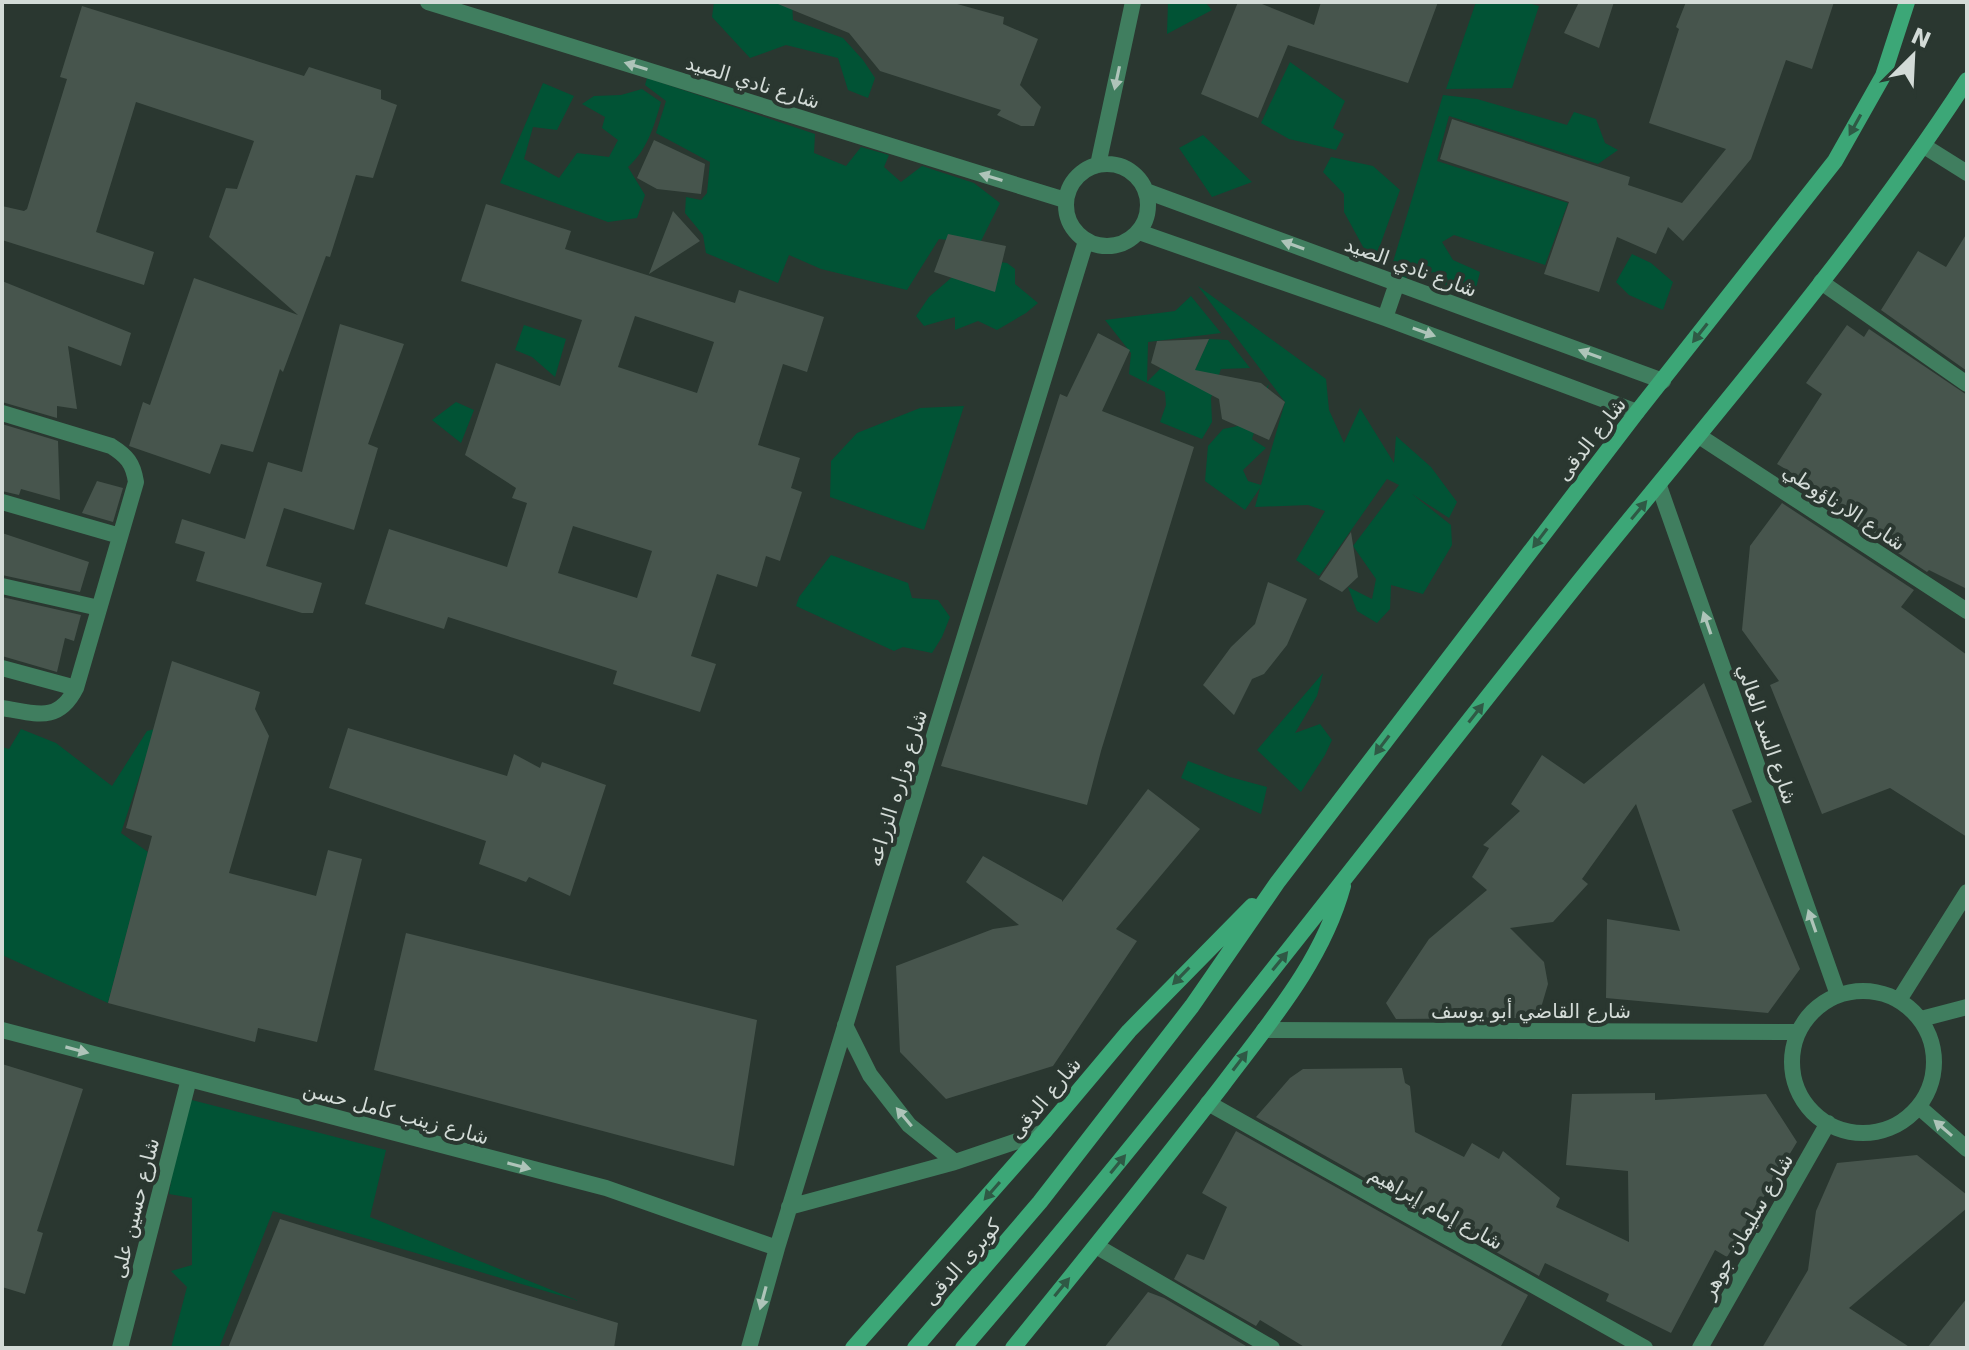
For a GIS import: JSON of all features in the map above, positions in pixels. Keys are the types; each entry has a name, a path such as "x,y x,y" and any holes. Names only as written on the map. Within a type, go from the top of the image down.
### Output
{"main road":[{"name":"شارع الدقى","path":"1040,1202 1192,1006 1277,883 1637,412 1835,161 1883,76 1907,2"},
{"path":"963,1348 1069,1225 1821,282 1924,146 1967,80"},
{"path":"1013,1348 1264,1030 1313,960 1334,920 1345,879"},
{"name":"شارع الدقى","path":"853,1348 1129,1031 1197,959 1277,883"},
{"name":"كوبرى الدقى","path":"915,1348 1040,1202"}],"street":[{"name":"شارع نادي الصيد","path":"428,2 1065,200"},
{"path":"1098,165 1133,2"},
{"path":"1924,146 1967,173"},
{"path":"1110,164 1132,173 1146,191 1146,219 1139,232 1120,245 1097,246 1086,241 1067,220 1065,200 1076,177 1098,165 1110,164"},
{"name":"شارع نادي الصيد","path":"1146,191 1663,381"},
{"path":"1139,232 1385,318 1637,412"},
{"name":"شارع وزاره الزراعه","path":"749,1348 789,1207 1086,241"},
{"path":"1821,282 1967,384"},
{"path":"1385,318 1397,283"},
{"path":"2,413 111,446 126,455 134,465 136,482 76,688 62,709 45,715 2,708"},
{"name":"شارع الارناؤوطي","path":"1699,436 1967,611"},
{"name":"شارع السد العالي","path":"1659,486 1838,995"},
{"path":"2,502 120,536"},
{"path":"2,586 99,608"},
{"path":"2,668 76,688"},
{"path":"1899,1000 1967,892"},
{"path":"1859,991 1880,992 1899,1000 1921,1019 1932,1040 1935,1064 1930,1086 1919,1107 1900,1123 1877,1131 1852,1132 1828,1123 1814,1113 1796,1084 1792,1066 1798,1032 1822,1004 1838,995 1859,991"},
{"path":"1921,1019 1967,1007"},
{"path":"845,1025 870,1075 909,1125 955,1162"},
{"name":"شارع زينب كامل حسن","path":"2,1030 606,1188 777,1248"},
{"name":"شارع القاضي أبو يوسف","path":"1264,1030 1798,1032"},
{"name":"شارع حسين على","path":"120,1348 189,1079"},
{"name":"شارع إمام إبراهيم","path":"1208,1103 1645,1348"},
{"path":"1919,1107 1967,1149"},
{"name":"شارع سليمان جوهر","path":"1700,1348 1828,1123"},
{"path":"789,1207 955,1162 1044,1132"},
{"path":"1096,1246 1272,1348"}],"green space":[{"path":"714,2 792,2 793,20 843,38 863,60 875,78 868,98 848,90 838,58 786,45 750,58 712,17"},
{"path":"1168,2 1205,2 1212,10 1167,34"},
{"path":"1476,2 1525,2 1539,6 1512,88 1446,89"},
{"path":"1290,62 1345,101 1333,128 1344,134 1336,150 1289,139 1261,123"},
{"path":"647,78 815,134 814,153 846,166 861,147 889,155 884,167 901,182 922,166 974,183 1000,203 980,243 939,239 907,290 821,269 789,255 778,283 706,253 703,235 685,213 686,197 701,200 707,193 710,162 656,133 666,101 645,85"},
{"path":"543,83 574,96 557,130 533,127 524,159 559,178 577,153 609,157 618,140 602,128 605,117 582,104 594,96 621,95 642,89 661,102 645,146 628,167 645,195 637,218 608,222 500,183"},
{"path":"1443,95 1477,99 1567,125 1574,112 1596,119 1605,143 1618,150 1598,164 1449,116 1437,161 1568,203 1545,265 1454,235 1442,242 1453,260 1480,272 1475,292 1461,295 1446,286 1434,272 1402,279 1390,272"},
{"path":"1203,135 1252,182 1212,197 1179,148"},
{"path":"1331,157 1373,166 1400,190 1373,265 1344,212 1344,194 1323,172"},
{"path":"1632,254 1651,263 1673,282 1663,310 1629,295 1616,282"},
{"path":"992,261 1007,263 1015,269 1015,284 1038,303 997,330 978,321 955,330 955,317 924,326 916,316 929,297 965,266"},
{"path":"1198,286 1326,379 1329,410 1344,443 1360,408 1394,463 1396,436 1431,467 1457,502 1449,518 1412,494 1451,525 1452,545 1423,594 1391,585 1390,609 1377,623 1357,611 1348,587 1372,599 1376,579 1353,546 1399,485 1387,479 1319,576 1296,560 1325,511 1308,505 1255,507 1260,488 1245,510 1205,481 1208,446 1223,429 1238,426 1269,384 1252,439 1266,448 1243,470 1248,481 1261,485 1285,402"},
{"path":"1191,296 1221,333 1148,342 1147,382 1161,368 1189,382 1209,339 1228,340 1250,368 1221,369 1211,398 1212,422 1202,439 1160,422 1166,405 1165,392 1129,374 1131,353 1105,320 1175,311"},
{"path":"524,325 566,339 555,377 532,357 515,350"},
{"path":"456,402 474,410 461,443 432,420"},
{"path":"964,406 924,530 830,497 831,461 857,433 920,408"},
{"path":"831,555 908,583 912,598 938,600 950,617 932,653 903,647 894,651 796,606 799,597"},
{"path":"1323,673 1317,696 1295,733 1320,724 1332,740 1301,792 1257,750"},
{"path":"21,729 56,743 112,786 147,731 155,729 121,833 148,852 108,1003 2,955 2,747 9,749"},
{"path":"1188,761 1267,787 1261,814 1181,778"},
{"path":"184,1098 386,1150 370,1217 579,1301 273,1211 219,1348 171,1348 187,1287 171,1271 192,1265 192,1198 169,1194"}],"building":[{"path":"773,2 950,2 1004,17 1003,24 1038,39 1020,85 1041,107 1034,126 1021,126 997,115 1001,110 880,71 849,33"},
{"path":"1238,2 1257,2 1314,25 1321,2 1438,2 1408,83 1288,45 1258,118 1201,94"},
{"path":"1579,2 1614,2 1599,48 1564,33"},
{"path":"1686,2 1834,2 1812,69 1786,60 1751,159 1683,241 1668,227 1656,254 1617,237 1599,292 1544,274 1569,202 1440,159 1452,119 1630,177 1628,185 1682,203 1726,149 1649,123"},
{"path":"82,6 304,76 309,67 381,90 381,99 397,105 373,178 356,175 330,257 326,256 283,372 280,369 253,452 221,444 210,474 129,446 143,402 150,405 194,278 298,315 209,237 226,188 237,189 254,141 136,102 96,232 154,252 144,285 2,240 2,206 27,209 67,79 60,77"},
{"path":"654,140 705,164 701,194 657,189 637,178"},
{"path":"486,204 571,231 565,249 735,303 739,290 824,317 807,372 783,364 758,445 800,458 791,488 802,492 780,561 766,556 757,587 717,574 691,656 716,664 700,712 613,684 617,671 448,617 444,629 365,604 389,529 507,567 527,503 512,498 516,488 465,455 496,363 560,386 582,320 461,281","holes":["635,316 714,342 697,393 618,367","573,526 652,551 637,598 558,573"]},
{"path":"673,211 700,241 649,274"},
{"path":"1967,233 1967,371 1881,310 1918,251 1946,267"},
{"path":"948,234 1006,246 995,292 934,272"},
{"path":"2,281 131,333 121,366 68,346 77,409 57,406 57,418 2,402"},
{"path":"340,324 404,344 368,444 378,448 354,530 284,508 266,566 322,583 313,613 302,613 196,581 205,552 175,543 182,519 245,539 268,462 302,472"},
{"path":"1847,325 1864,337 1869,329 1967,395 1967,589 1929,570 1927,572 1794,485 1800,478 1777,464 1822,394 1806,383"},
{"path":"1098,333 1130,350 1102,411 1194,447 1087,805 941,766 1060,394 1067,397"},
{"path":"1209,339 1195,370 1261,383 1285,402 1269,440 1222,419 1219,399 1151,363 1157,341"},
{"path":"2,424 58,441 60,500 21,489 19,495 2,491"},
{"path":"97,481 123,488 113,522 82,513"},
{"path":"1782,503 1914,590 1901,607 1967,655 1967,837 1890,788 1822,814 1770,685 1779,681 1742,630 1750,546"},
{"path":"1351,532 1358,577 1342,592 1319,579"},
{"path":"2,533 89,562 80,592 2,575"},
{"path":"1268,582 1307,599 1287,645 1264,674 1252,679 1234,715 1203,685 1231,647 1255,624"},
{"path":"2,597 81,615 74,641 65,638 57,672 2,656"},
{"path":"172,661 260,692 255,709 269,736 229,873 316,896 328,850 362,859 317,1042 258,1028 255,1042 108,1003 152,836 126,828"},
{"path":"1704,683 1752,802 1732,810 1800,969 1768,1013 1606,998 1607,919 1680,931 1636,804 1582,879 1588,884 1553,922 1510,928 1544,962 1548,984 1538,1018 1396,1019 1386,1003 1429,939 1487,890 1472,877 1489,848 1483,845 1520,811 1511,804 1542,755 1584,784"},
{"path":"348,728 507,776 514,754 540,768 542,762 606,785 570,896 529,877 526,882 479,864 486,841 329,788"},
{"path":"1148,789 1200,829 1116,929 1137,941 1053,1066 946,1099 900,1052 896,966 993,929 1019,925 966,882 983,856 1062,902"},
{"path":"406,933 757,1020 734,1166 374,1070"},
{"path":"2,1064 83,1089 37,1231 43,1233 25,1294 2,1287"},
{"path":"1402,1068 1405,1083 1410,1086 1415,1132 1464,1157 1472,1143 1499,1159 1503,1151 1560,1198 1556,1207 1629,1242 1628,1171 1566,1165 1572,1094 1655,1093 1655,1100 1766,1094 1797,1142 1727,1257 1715,1250 1671,1333 1606,1301 1609,1294 1545,1263 1539,1276 1256,1117 1290,1078 1303,1069"},
{"path":"1236,1131 1528,1295 1500,1348 1306,1348 1260,1320 1256,1326 1174,1279 1187,1254 1204,1260 1227,1207 1202,1193"},
{"path":"1917,1155 1967,1195 1967,1208 1849,1308 1911,1348 1762,1348 1808,1270 1816,1211 1837,1163"},
{"path":"280,1219 618,1323 614,1348 228,1348"},
{"path":"1148,1292 1164,1298 1245,1348 1104,1348"},
{"path":"1967,1298 1967,1348 1927,1348"}]}
